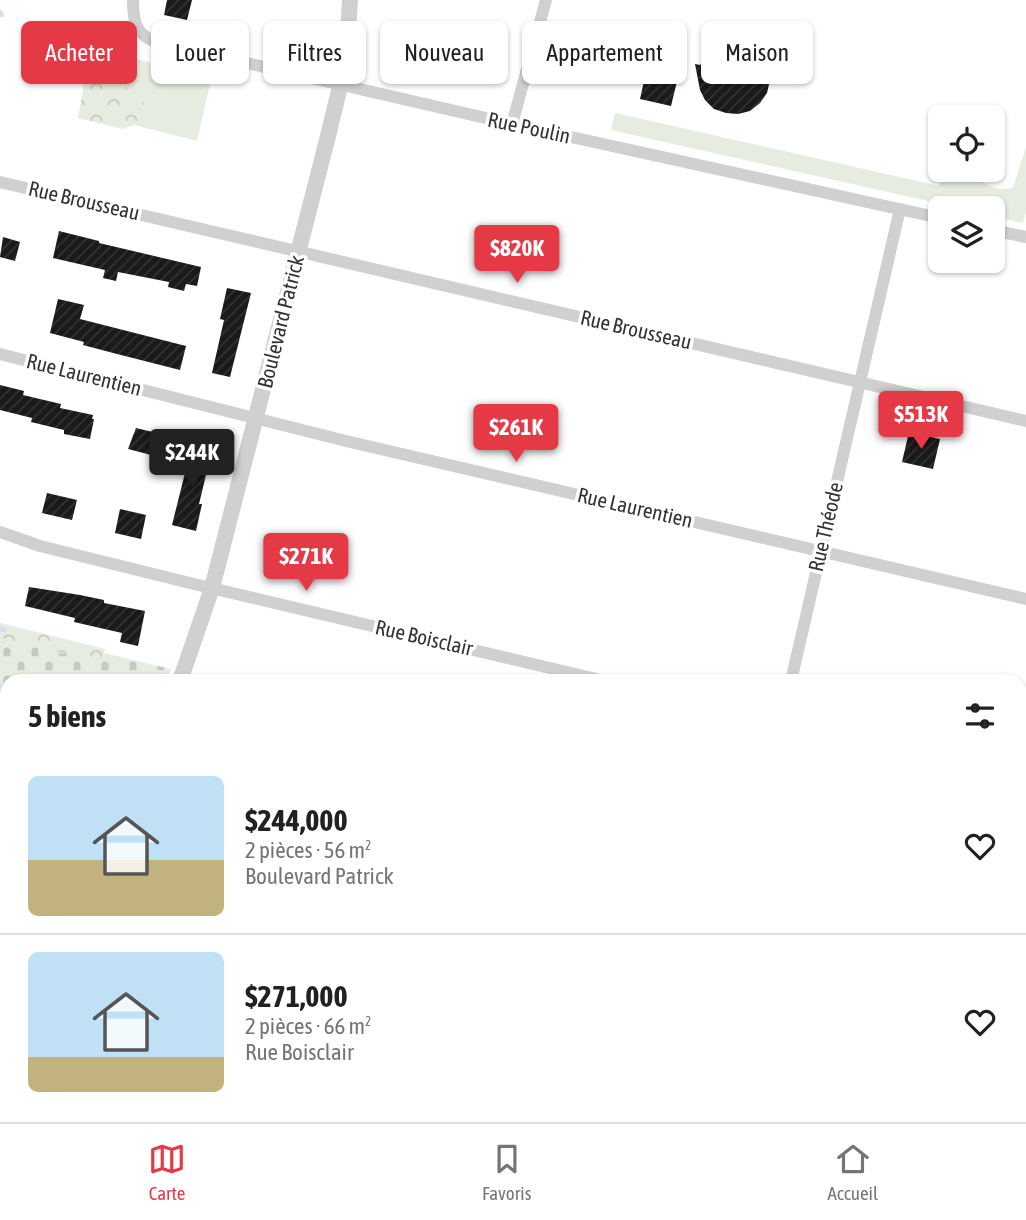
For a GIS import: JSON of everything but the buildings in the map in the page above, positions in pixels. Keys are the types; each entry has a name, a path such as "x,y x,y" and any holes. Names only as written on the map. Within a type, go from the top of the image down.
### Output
{"street":[{"name":"Rue Poulin","path":"133,0 133,15 139,32 150,40 512,124 928,215"},
{"name":"Boulevard Patrick","path":"182,674 212,588 299,250 340,85 348,45 350,0"},
{"path":"512,124 546,0"},
{"name":"Rue Brousseau","path":"0,182 1026,421"},
{"name":"Rue Théode","path":"793,674 900,209"},
{"path":"1005,233 1026,237"},
{"name":"Rue Laurentien","path":"0,354 256,420 1026,599"},
{"name":"Rue Boisclair","path":"0,533 40,546 575,674"}],"green space":[{"path":"137,59 151,63 151,84 210,84 197,141 134,125 142,122 92,84 137,84"},
{"path":"84,84 110,84 145,91 142,122 123,129 78,118"},
{"path":"615,113 939,186 940,182 983,182 1003,189 1013,188 1026,147 1026,212 1023,223 1005,219 1005,196 928,196 928,201 611,130"},
{"path":"0,623 105,649 101,664 0,638"},
{"path":"0,638 101,663 104,653 171,669 169,674 0,674"}],"waterway":[{"path":"0,629 4,630"}]}
